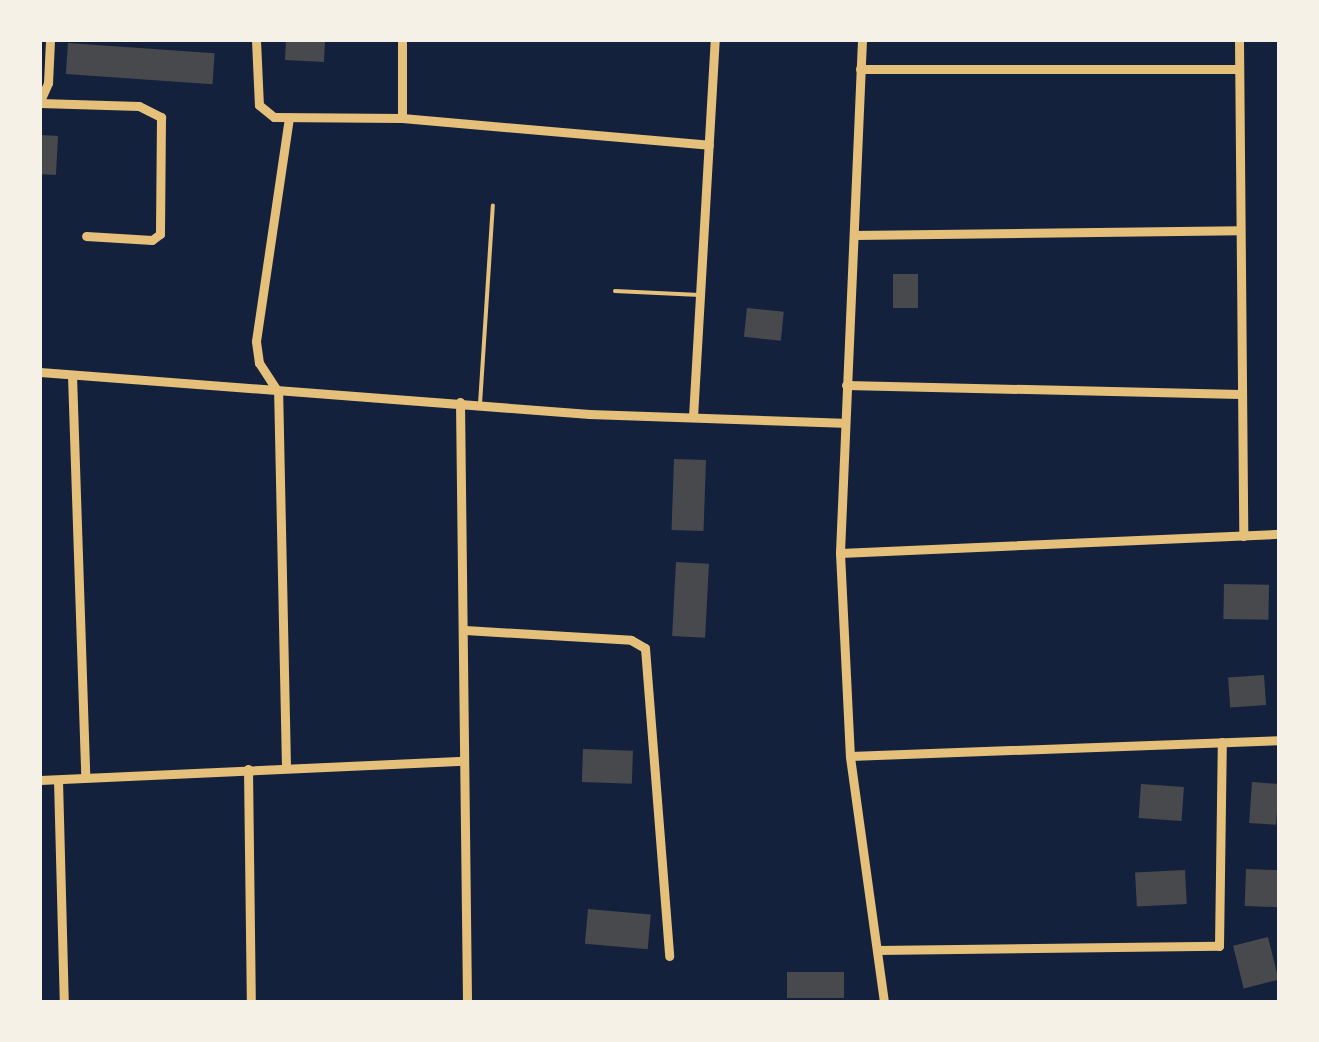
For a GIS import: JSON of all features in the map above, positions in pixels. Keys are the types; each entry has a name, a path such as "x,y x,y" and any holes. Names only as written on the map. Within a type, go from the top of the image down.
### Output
{"street":[{"path":"40,102 46,96 50,40"},
{"path":"256,40 259,104 274,117 402,118 709,146"},
{"path":"402,40 402,118"},
{"path":"693,417 716,40"},
{"path":"862,40 842,423 840,554 850,756 884,1002"},
{"path":"1239,40 1243,536"},
{"path":"860,69 1238,69"},
{"path":"40,102 138,106 160,117 160,234 152,240 86,236"},
{"path":"286,767 278,392 260,363 256,340 289,117"},
{"path":"854,234 1240,230"},
{"path":"40,372 278,392 842,423"},
{"path":"72,375 85,777"},
{"path":"846,385 1240,394"},
{"path":"460,402 467,1002"},
{"path":"840,554 1279,534"},
{"path":"465,630 631,640 645,648 670,956"},
{"path":"850,756 1279,740"},
{"path":"877,950 1219,946 1222,742"},
{"path":"40,780 464,761"},
{"path":"248,769 252,1002"},
{"path":"58,780 64,1002"}],"lane":[{"path":"480,404 493,205"},
{"path":"615,291 700,295"}],"building":[{"path":"286,40 325,42 324,62 285,60"},
{"path":"68,43 215,53 212,84 66,74"},
{"path":"40,135 58,136 56,175 40,174"},
{"path":"893,274 918,274 918,308 893,308"},
{"path":"747,308 784,312 781,341 744,337"},
{"path":"674,459 706,460 704,531 672,530"},
{"path":"676,562 709,564 705,638 672,636"},
{"path":"1224,584 1269,585 1268,620 1223,619"},
{"path":"1264,675 1266,705 1230,707 1228,678"},
{"path":"583,749 633,751 632,784 582,782"},
{"path":"1252,782 1279,784 1276,825 1249,823"},
{"path":"1141,784 1184,787 1182,821 1139,818"},
{"path":"1246,869 1279,870 1278,907 1245,906"},
{"path":"1185,870 1187,904 1137,907 1135,873"},
{"path":"588,909 651,914 648,949 585,944"},
{"path":"1268,937 1279,980 1244,988 1233,946"},
{"path":"787,972 844,972 844,998 787,998"}]}
